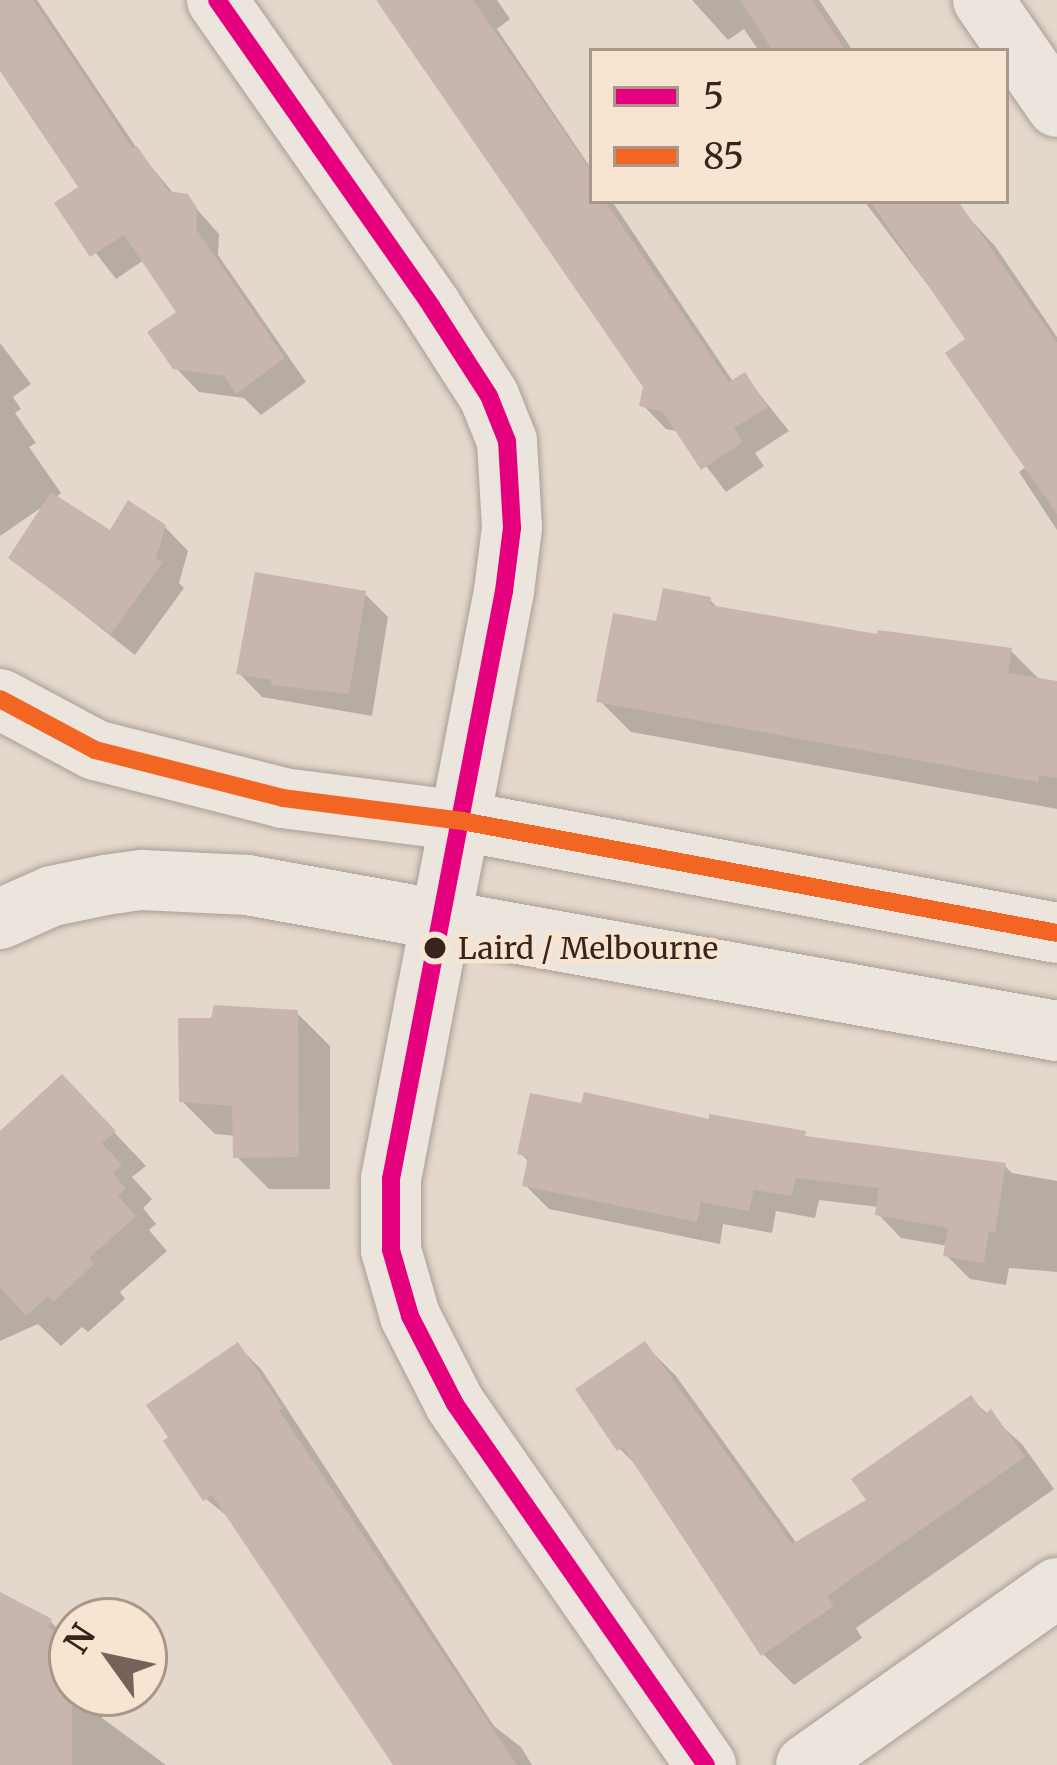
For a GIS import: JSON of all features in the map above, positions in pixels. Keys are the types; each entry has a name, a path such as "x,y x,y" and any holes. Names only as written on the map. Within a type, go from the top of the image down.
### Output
{"street":[{"path":"217,0 431,306 489,396 507,442 512,528 462,821 391,1179 391,1250 410,1316 455,1404 706,1765"},
{"path":"983,0 1057,107"},
{"path":"0,699 95,750 153,770 283,798 462,821 1057,932"},
{"path":"0,919 52,896 142,880 248,886 1057,1031"},
{"path":"806,1765 1057,1588"}],"building":[{"path":"0,0 33,0 133,149 137,146 168,191 188,194 197,208 196,229 285,358 236,394 224,376 173,369 147,332 176,312 124,235 90,257 54,203 78,187 0,71"},
{"path":"376,0 473,0 589,168 589,204 607,204 729,382 745,372 768,407 734,428 743,442 701,470 663,412 639,406 643,387"},
{"path":"740,0 812,0 844,48 771,48"},
{"path":"872,204 960,204 1057,343 1057,514 945,353 965,339"},
{"path":"51,492 110,530 128,500 166,525 156,559 163,562 111,634 8,558"},
{"path":"255,572 366,591 349,694 270,685 271,680 236,674"},
{"path":"663,588 711,597 710,605 877,634 878,630 1012,648 1008,673 1057,681 1057,778 1039,775 1038,782 596,702 613,613 656,621"},
{"path":"214,1005 298,1010 299,1157 233,1158 232,1106 179,1102 178,1018 211,1018"},
{"path":"62,1074 116,1131 102,1143 122,1165 113,1173 126,1189 118,1196 136,1216 89,1258 94,1264 53,1302 48,1296 26,1316 0,1287 0,1131"},
{"path":"584,1092 709,1119 709,1114 806,1131 805,1136 1006,1163 995,1233 989,1231 984,1263 943,1256 948,1228 875,1215 879,1188 796,1178 792,1196 754,1190 749,1211 701,1202 697,1222 522,1186 528,1157 517,1154 530,1093 581,1103"},
{"path":"645,1341 792,1544 866,1500 851,1479 971,1395 985,1414 991,1409 1025,1457 827,1596 834,1606 761,1656 623,1447 617,1451 575,1389"},
{"path":"238,1342 517,1765 393,1765 212,1495 203,1501 163,1441 168,1437 146,1405"},
{"path":"0,1592 48,1617 48,1717 72,1717 72,1765 0,1765"}],"transit line":[{"name":"5","path":"217,0 431,306 489,396 507,441 512,528 504,591 391,1179 391,1250 410,1316 455,1404 706,1765"},
{"name":"85","path":"0,699 95,750 283,798 462,821 1057,933"}],"place":[{"name":"Laird / Melbourne","path":"435,948"}]}
